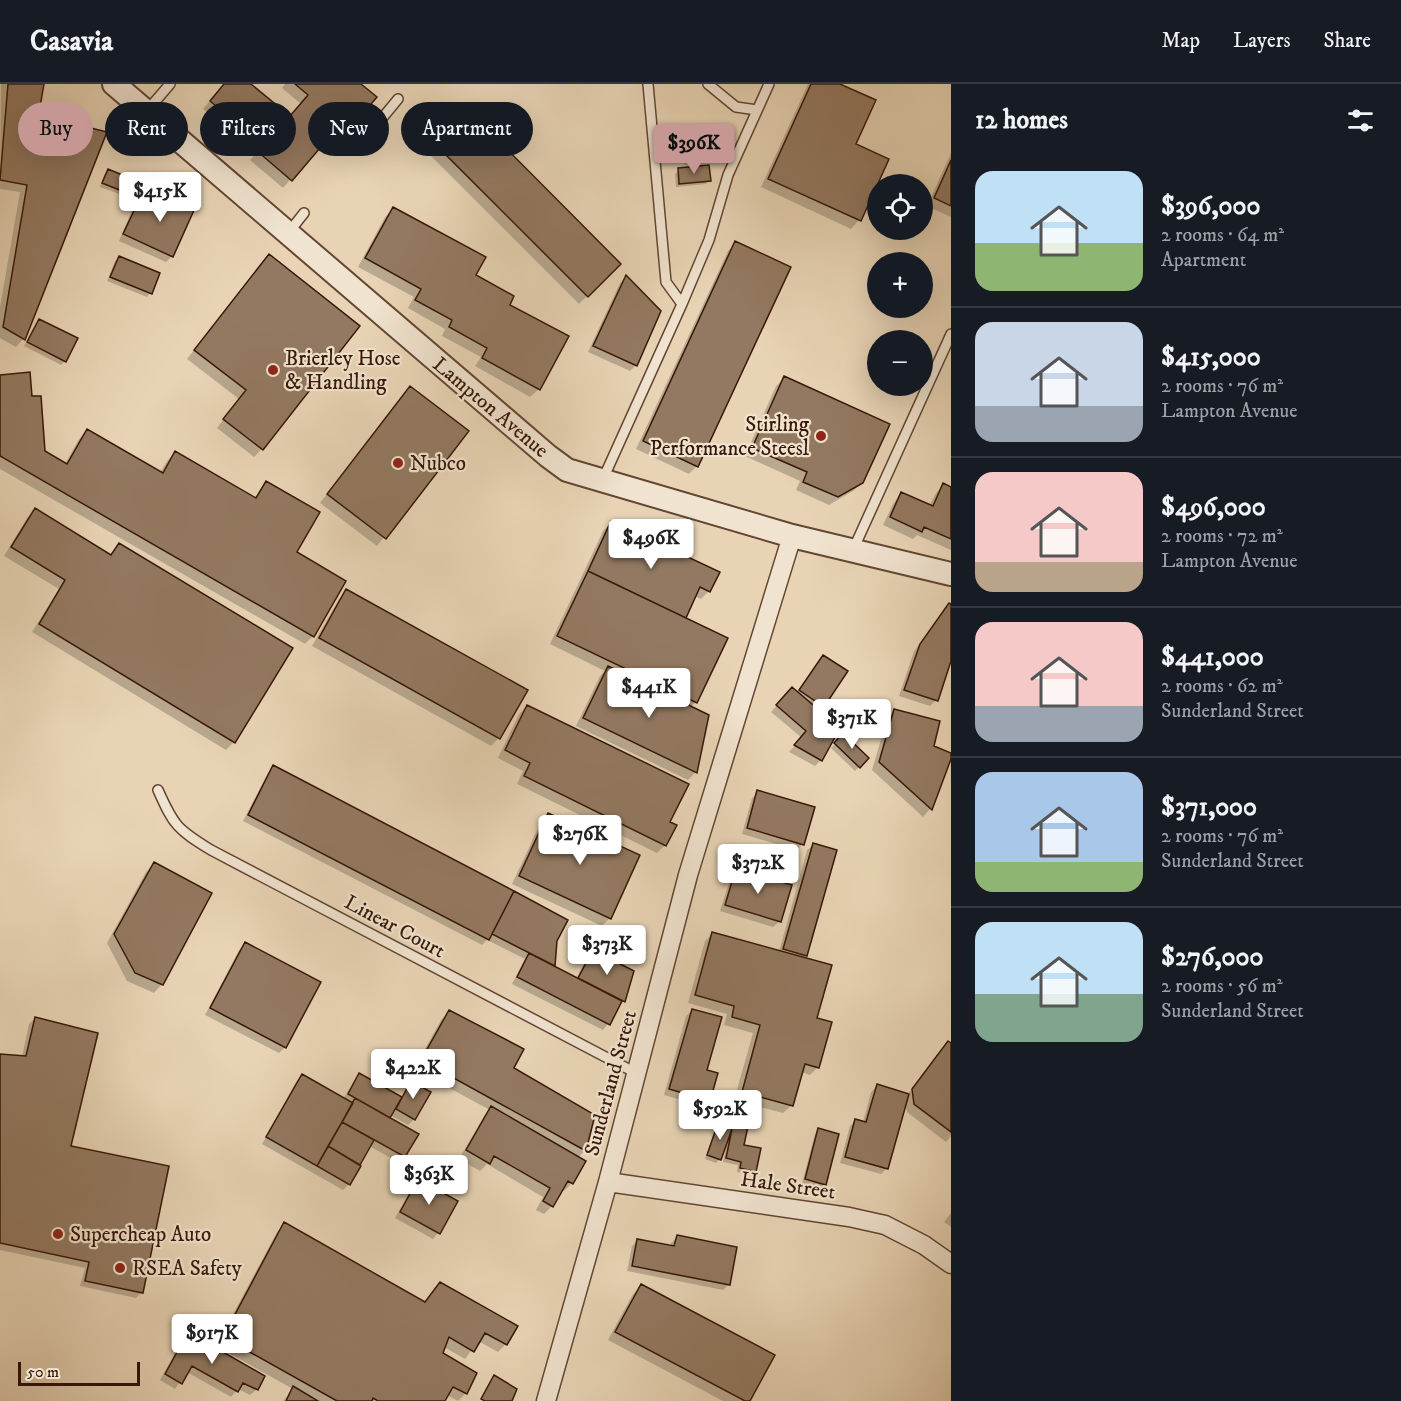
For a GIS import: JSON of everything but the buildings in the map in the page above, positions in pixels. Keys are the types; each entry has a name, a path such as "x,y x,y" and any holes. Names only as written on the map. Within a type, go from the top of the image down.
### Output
{"street":[{"name":"Lampton Avenue","path":"114,84 135,102"},
{"name":"Lampton Avenue","path":"188,148 567,470 792,536 951,574"},
{"name":"Sunderland Street","path":"546,1401 608,1182 688,875 792,536"},
{"name":"Hale Street","path":"608,1182 849,1217 885,1225 924,1245 951,1264"}],"lane":[{"path":"155,102 170,84"},
{"path":"648,84 666,282 682,304"},
{"path":"708,84 736,107 757,111"},
{"path":"603,480 709,240 728,175 769,84"},
{"path":"389,110 398,99"},
{"path":"287,234 304,213"},
{"path":"854,550 951,334"},
{"name":"Linear Court","path":"158,790 171,819 184,833 211,850 636,1073"}],"place":[{"name":"Brierley Hose & Handling","path":"273,370"},
{"name":"Stirling Performance Steesl","path":"821,436"},
{"name":"Nubco","path":"398,463"},
{"name":"Supercheap Auto","path":"58,1234"},
{"name":"RSEA Safety","path":"120,1268"}]}
